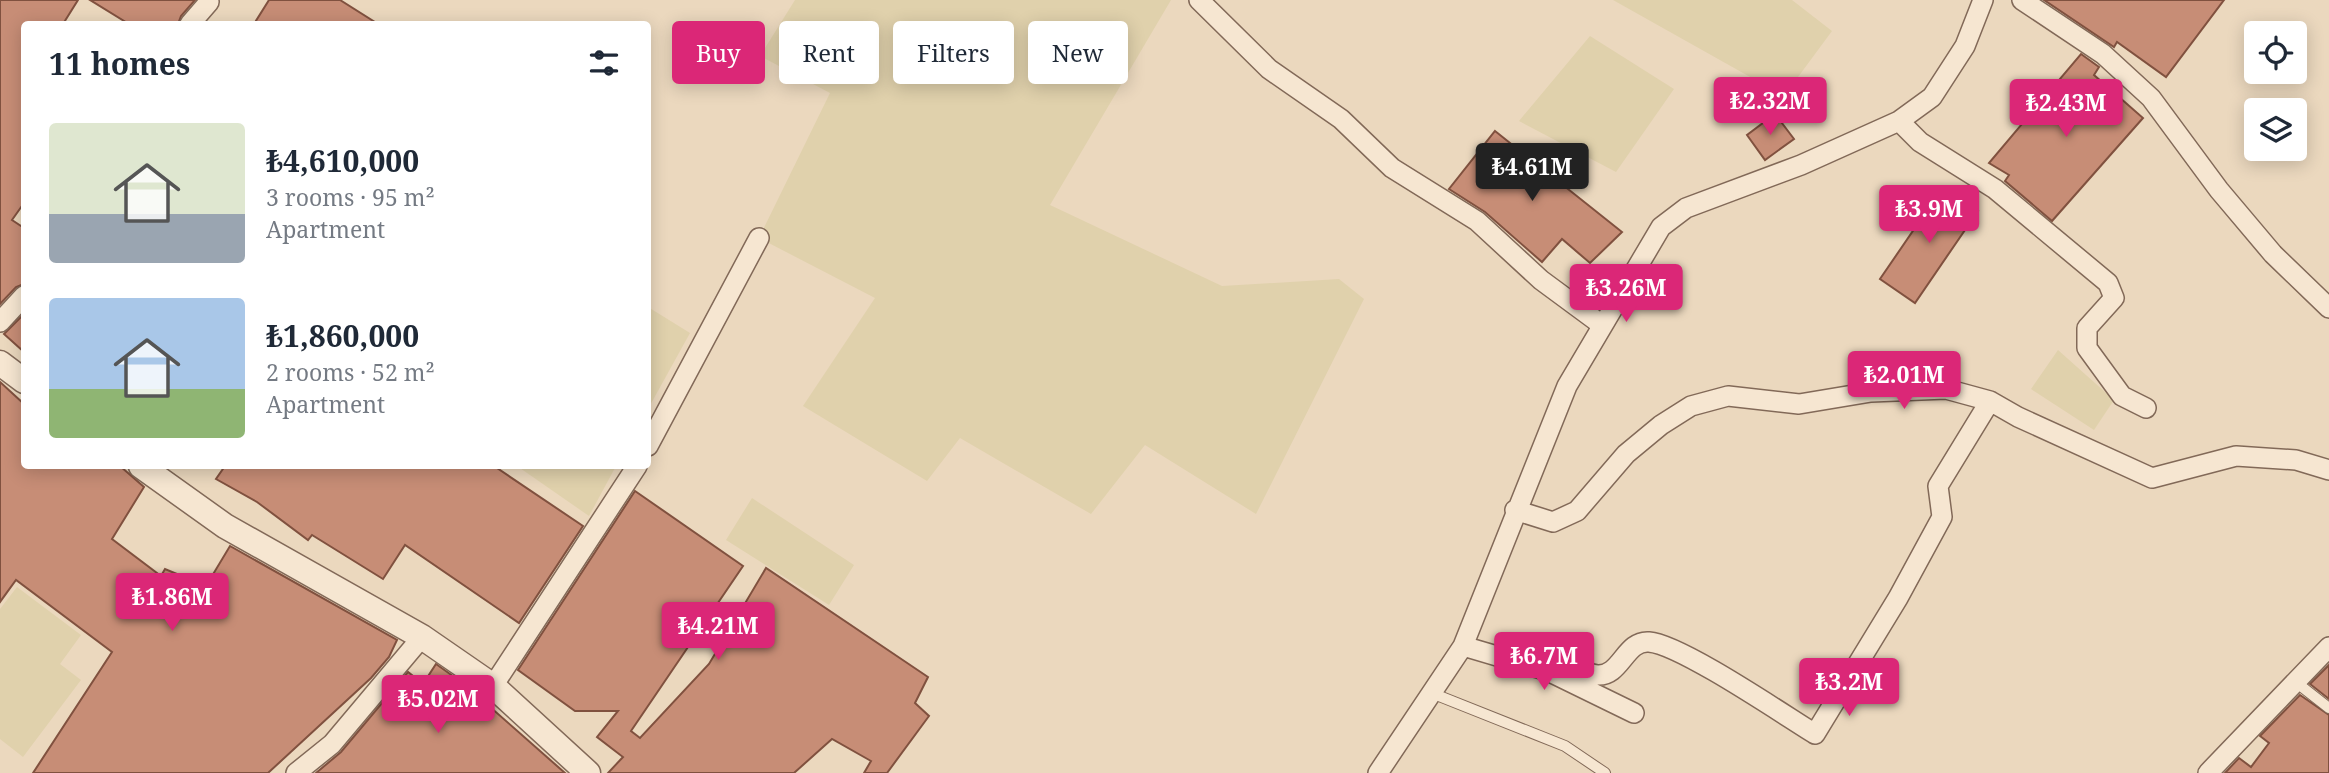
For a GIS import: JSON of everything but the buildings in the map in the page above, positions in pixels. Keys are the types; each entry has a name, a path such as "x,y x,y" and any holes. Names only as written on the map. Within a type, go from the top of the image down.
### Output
{"street":[{"path":"1199,0 1269,69 1341,119 1392,168 1478,221 1541,280 1602,325"},
{"path":"1378,773 1429,692 1463,646 1567,386 1661,227 1686,208 1801,165 1899,121 1932,97 1965,46 1983,0"},
{"path":"2022,0 2103,54 2151,98 2219,190 2273,254 2329,308"},
{"path":"193,21 209,2"},
{"path":"1899,121 1920,142 1995,189 2108,283 2114,298 2087,328 2087,348 2122,396 2146,408"},
{"path":"651,440 759,238"},
{"path":"0,322 21,299"},
{"path":"0,363 21,379"},
{"path":"1516,510 1553,522 1577,512 1626,454 1661,425 1690,405 1728,397 1799,404 1871,392 1946,389 1990,401 2018,417 2152,478 2236,456 2296,460 2329,470"},
{"path":"1548,671 1567,662 1597,675 1605,673 1613,670 1633,646 1649,642 1690,658 1815,734 1898,598 1942,517 1938,486 1990,401"},
{"path":"145,469 225,526 422,638 493,686 588,773"},
{"path":"493,686 635,469"},
{"path":"296,773 332,744 422,638"},
{"path":"1463,646 1548,671 1634,713"},
{"path":"2208,773 2329,647"}],"lane":[{"path":"2297,683 2329,708"},
{"path":"1429,692 1565,746 1605,773"}],"shaded area":[{"path":"795,0 1171,0 1128,73 1128,21 1028,21 1028,84 1121,84 1050,205 1222,286 1339,279 1364,299 1256,514 1145,445 1091,514 960,438 927,481 803,406 875,298 759,238 830,93 813,84 879,84 879,21 782,21"},
{"path":"1613,0 1792,0 1832,31 1784,96"},
{"path":"779,26 779,66 765,59 765,48"},
{"path":"1590,36 1674,89 1616,172 1519,121"},
{"path":"651,309 690,333 651,404"},
{"path":"2058,350 2114,400 2094,430 2031,389"},
{"path":"521,469 614,469 589,516"},
{"path":"752,498 854,565 829,605 726,540"},
{"path":"17,587 81,635 60,664 81,680 23,757 0,739 0,609"}]}
